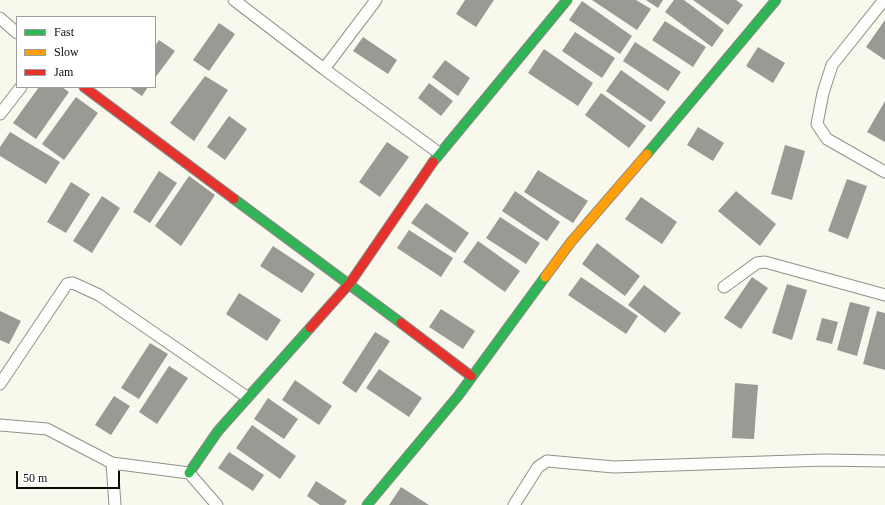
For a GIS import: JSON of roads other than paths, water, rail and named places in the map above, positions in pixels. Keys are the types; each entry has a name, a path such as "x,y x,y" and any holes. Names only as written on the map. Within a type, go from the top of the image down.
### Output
{"street":[{"path":"234,0 324,69 439,153"},
{"path":"324,69 376,0"},
{"path":"189,473 218,431 350,283 439,153 567,0"},
{"path":"367,505 458,396 471,376 571,242 667,131 776,0"},
{"path":"884,0 832,64 823,93 817,124 827,139 885,172"},
{"path":"0,18 16,32"},
{"path":"0,114 20,88"},
{"path":"85,88 155,141 350,283 471,376"},
{"path":"724,287 757,263 765,262 885,295"},
{"path":"0,384 68,284 73,283 99,295 248,397"},
{"path":"0,425 47,429 112,463 189,473 218,505"},
{"path":"514,505 538,467 547,461 614,468 824,460 885,461"},
{"path":"112,463 115,505"}]}
